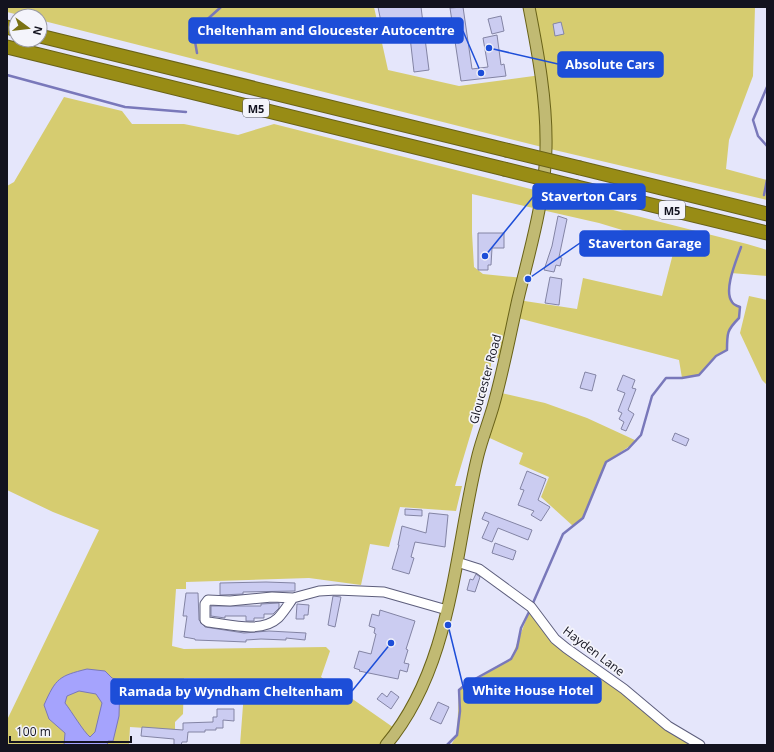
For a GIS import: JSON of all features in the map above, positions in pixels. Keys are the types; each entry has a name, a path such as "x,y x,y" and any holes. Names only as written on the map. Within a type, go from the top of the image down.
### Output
{"highway":[{"name":"M5","path":"48,38 767,214"},
{"name":"M5","path":"7,47 504,170 767,233"}],"main road":[{"name":"Gloucester Road","path":"386,745 406,717 420,691 434,656 447,610 458,562 465,512 478,455 501,376 537,223 546,148 546,126 541,75 529,7"}],"street":[{"name":"Hayden Lane","path":"458,562 479,569 531,607 555,639 566,648 624,689 668,726 700,745"},
{"path":"293,598 277,619 268,624 254,627 208,622 205,620 205,604 208,600 230,601 272,597 293,598 319,591 337,590 384,592 447,610"}],"shaded area":[{"path":"7,7 374,7 388,70 459,86 541,75 529,7 755,7 753,76 729,140 726,169 767,180 767,200 546,148 48,22 48,8 8,8 7,12"},
{"path":"64,97 122,111 132,124 184,124 238,135 274,124 747,244 767,250 767,276 731,273 729,288 730,297 735,304 740,307 739,318 728,332 727,350 716,356 699,375 682,378 679,360 514,317 505,356 491,360 491,366 455,486 462,486 456,511 400,507 389,547 370,544 361,585 309,578 186,582 186,589 176,589 172,646 184,649 326,647 330,651 321,677 397,730 386,745 240,745 245,679 184,678 183,714 175,722 175,730 130,727 129,745 7,745 7,720 99,530 53,512 7,490 7,186 14,182","holes":["472,194 599,223 675,246 662,296 583,278 577,309 518,300 524,278 483,274 474,267"]},
{"path":"749,296 767,300 767,385 762,380 740,333"},
{"path":"497,392 545,403 587,418 637,441 606,462 583,518 573,526 541,497 549,477 519,464 523,453 483,435"},
{"path":"531,607 555,639 668,726 706,745 451,745 457,735 459,690 511,659"},
{"path":"87,669 105,671 112,678 120,681 119,716 113,741 108,741 107,745 64,745 65,733 49,719 44,705 55,684 64,676","holes":["79,691 96,694 102,703 95,732 90,737 65,703 67,696"]}],"building":[{"path":"378,7 421,7 429,70 414,72 410,37 385,42"},
{"path":"463,7 472,69 488,67 483,38 497,35 501,65 504,64 506,76 461,81 450,8"},
{"path":"501,16 504,31 492,34 488,19"},
{"path":"561,22 564,34 555,36 553,24"},
{"path":"558,216 567,219 559,257 562,258 560,266 556,265 554,272 544,270 552,246"},
{"path":"478,233 504,233 504,248 492,248 491,265 488,265 488,270 478,270"},
{"path":"550,277 562,279 559,305 545,303"},
{"path":"585,372 596,375 592,391 580,388"},
{"path":"623,375 635,380 632,388 636,389 628,410 634,414 626,431 621,429 624,422 619,419 622,413 618,411 625,393 617,390"},
{"path":"675,433 689,439 686,446 672,440"},
{"path":"527,471 546,479 538,500 550,507 541,521 531,515 534,511 518,505 524,490 520,489"},
{"path":"405,509 422,510 422,516 405,515"},
{"path":"485,512 532,530 528,540 498,528 492,542 482,538 489,522 482,519"},
{"path":"429,513 448,515 445,547 415,542 411,557 414,558 409,574 392,569 399,545 402,526 426,533"},
{"path":"495,543 516,551 513,560 492,553"},
{"path":"476,574 480,577 475,592 467,590 470,579 473,580"},
{"path":"220,583 295,583 295,591 243,592 243,594 220,595"},
{"path":"186,593 198,593 199,620 205,627 244,633 269,631 306,633 305,640 286,638 286,640 246,640 246,642 195,640 184,637 187,616 183,616"},
{"path":"333,596 341,597 335,627 328,625"},
{"path":"279,603 279,608 273,614 264,614 264,618 254,618 254,621 246,621 246,616 225,616 225,618 211,616 211,606 261,606 261,604"},
{"path":"297,604 309,605 308,615 304,615 304,619 296,619"},
{"path":"380,610 415,621 406,649 408,650 404,663 409,664 407,672 400,670 398,679 359,671 360,670 354,668 359,651 371,654 376,634 374,633 375,628 369,626 372,614 379,616"},
{"path":"391,691 399,697 391,709 377,699 382,693 387,697"},
{"path":"438,702 449,707 441,724 430,719"},
{"path":"217,709 234,709 234,721 223,720 223,728 216,728 216,730 205,730 205,732 188,732 187,742 182,742 181,745 174,745 174,739 141,736 142,727 183,730 183,723 213,722 213,717 217,717"}],"waterway":[{"path":"197,53 193,30 201,25 221,7"},
{"path":"7,75 125,107 186,112"},
{"path":"767,87 753,120 758,136 767,146"},
{"path":"764,195 767,180"},
{"path":"533,603 563,534 583,518 606,462 628,449 641,435 652,396 666,378 682,378 699,375 716,356 727,350 728,332 739,318 740,307 732,302 729,290 732,274 741,247"},
{"path":"447,745 457,735 460,711 459,690 466,684 511,659 517,648 521,628 529,612"}],"place":[{"name":"Absolute Cars","path":"489,48"},
{"name":"Cheltenham and Gloucester Autocentre","path":"481,73"},
{"name":"Staverton Cars","path":"485,256"},
{"name":"Staverton Garage","path":"528,279"},
{"name":"White House Hotel","path":"448,625"},
{"name":"Ramada by Wyndham Cheltenham","path":"391,643"}]}
